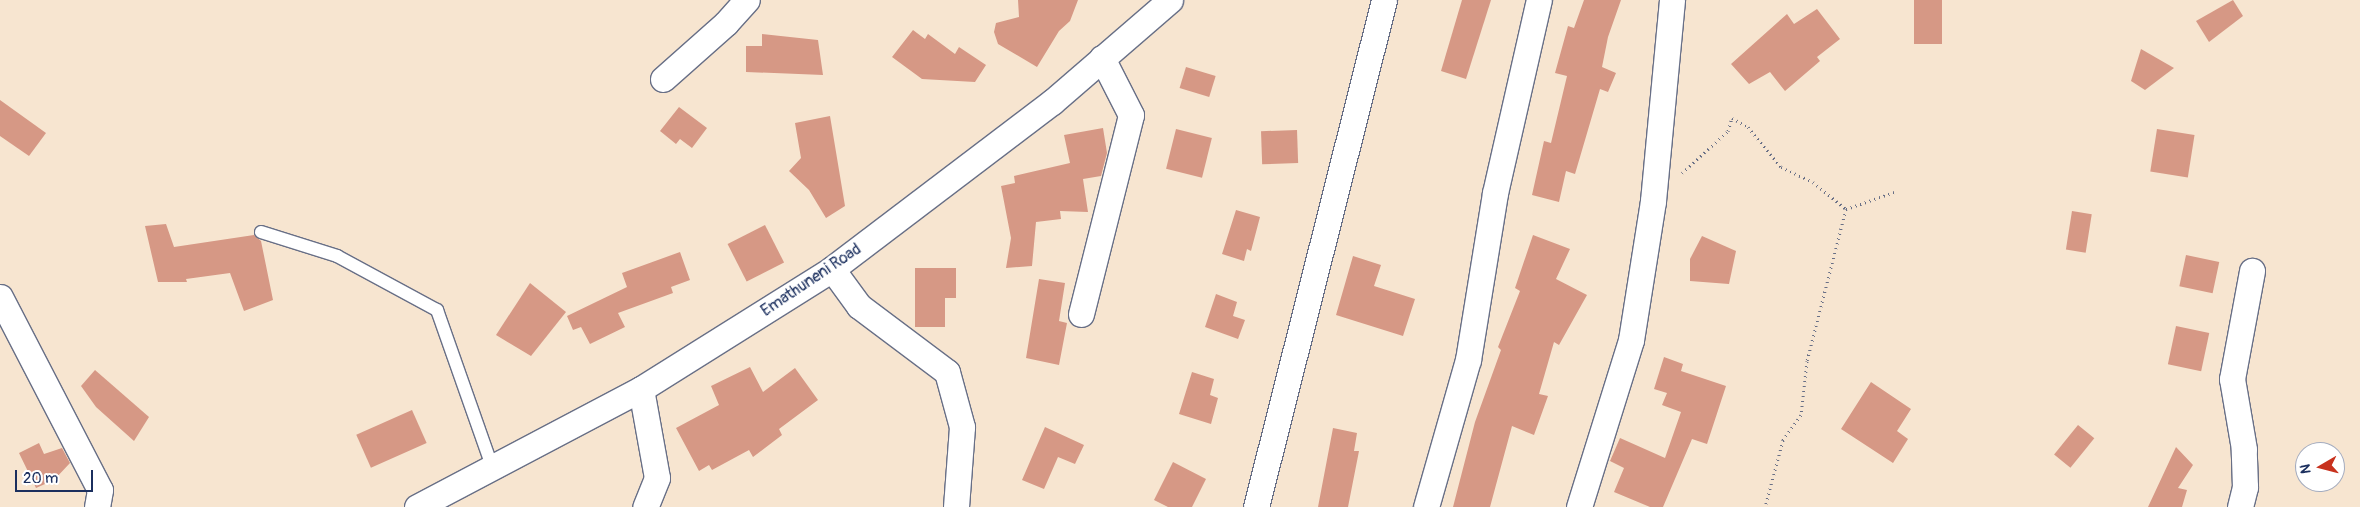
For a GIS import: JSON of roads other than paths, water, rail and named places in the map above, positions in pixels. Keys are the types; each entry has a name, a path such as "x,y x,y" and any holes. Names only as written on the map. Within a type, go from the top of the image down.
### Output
{"street":[{"path":"663,79 726,23 747,0"},
{"name":"Emathuneni Road","path":"417,507 641,388 832,269 1052,102 1170,0"},
{"path":"1256,507 1384,0"},
{"path":"1426,507 1468,360 1495,193 1540,0"},
{"path":"1579,507 1631,340 1653,201 1672,0"},
{"path":"1081,314 1131,115 1102,58"},
{"path":"832,269 859,306 947,372 962,428 956,507"},
{"path":"2240,507 2245,488 2244,449 2232,379 2252,271"},
{"path":"0,297 100,490 97,507"},
{"path":"641,388 658,478 645,507"}],"lane":[{"path":"261,232 337,256 436,310 492,466"}]}
